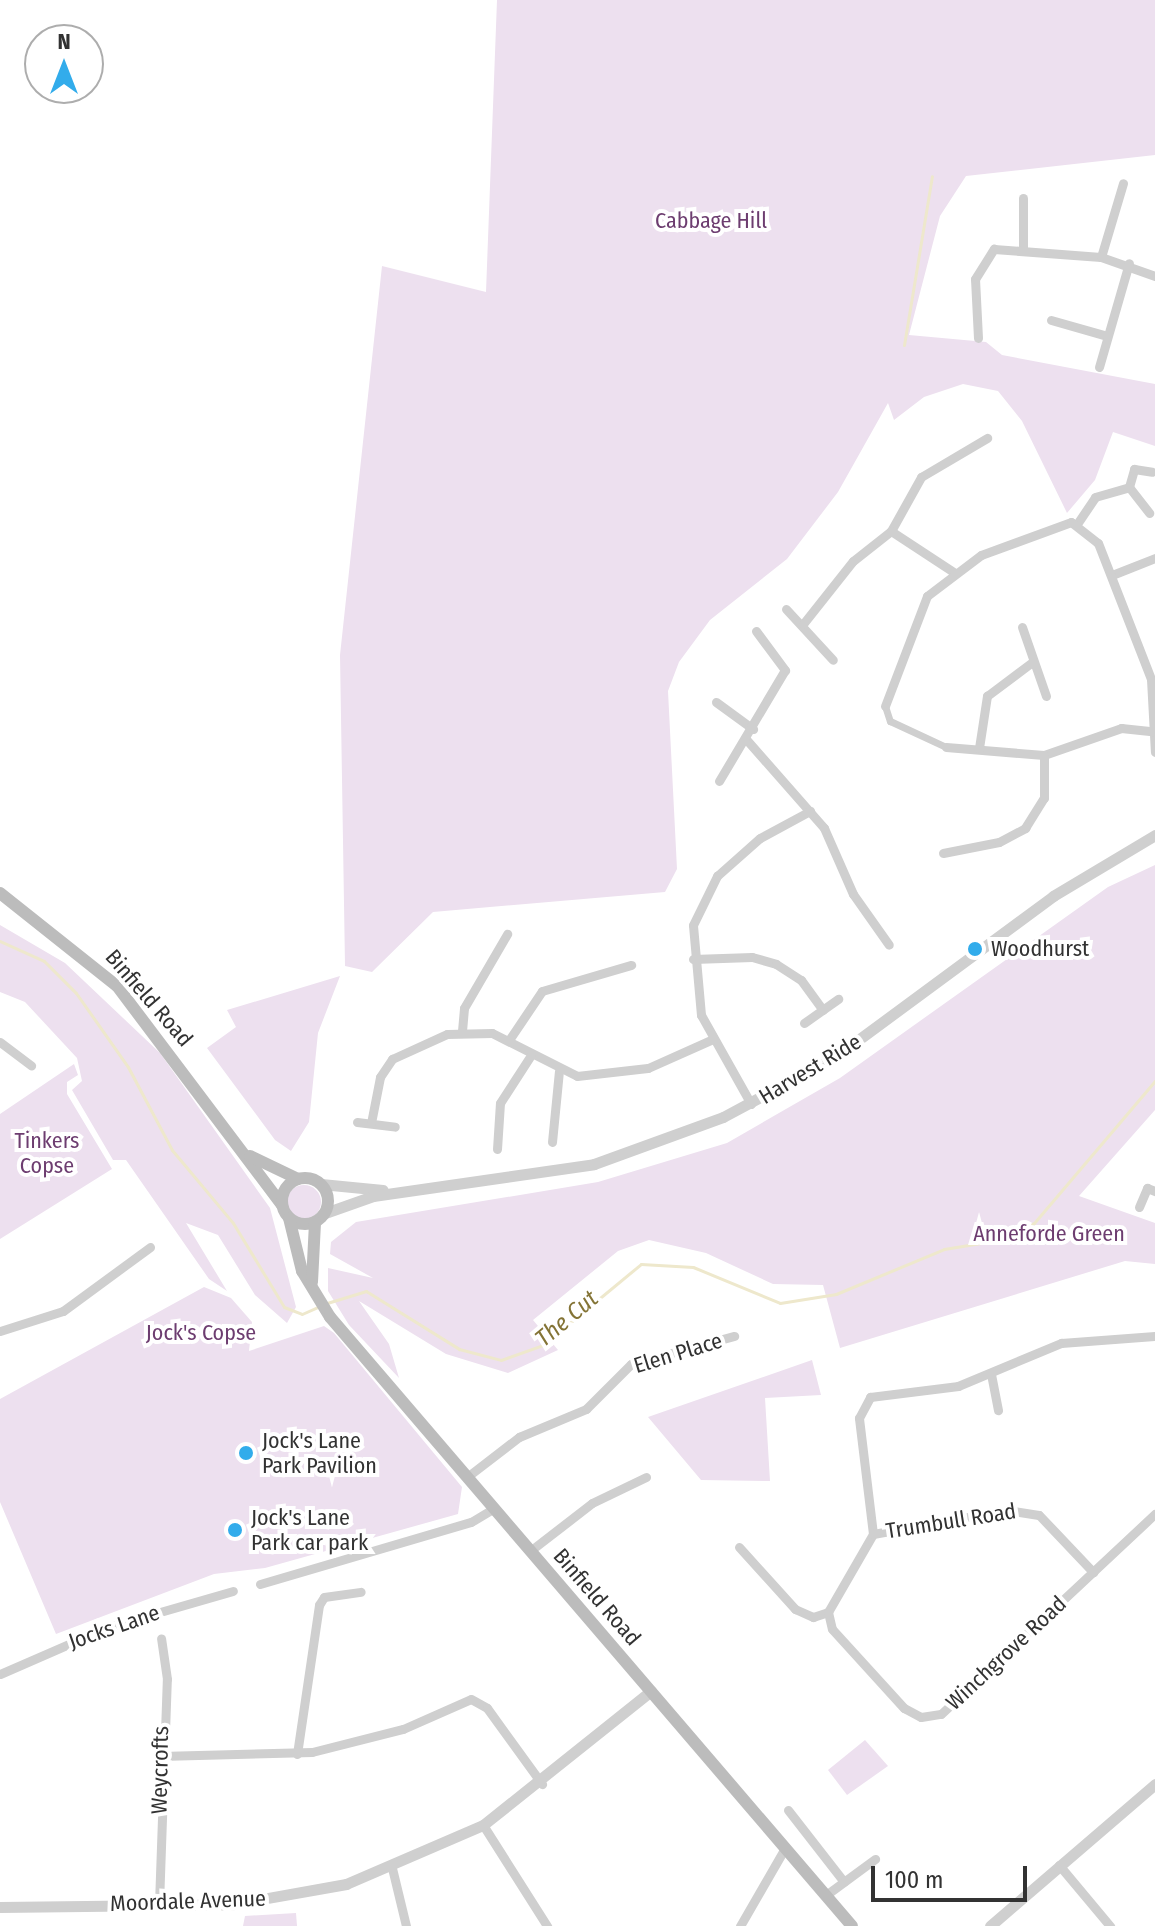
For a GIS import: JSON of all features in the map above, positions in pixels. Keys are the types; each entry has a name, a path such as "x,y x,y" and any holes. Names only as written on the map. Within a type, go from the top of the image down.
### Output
{"main road":[{"name":"Binfield Road","path":"0,893 117,986 282,1205"},
{"name":"Binfield Road","path":"244,1152 298,1179"},
{"path":"313,1293 320,1217 321,1184 298,1179 287,1186 282,1205 289,1218 320,1217"},
{"name":"Binfield Road","path":"289,1218 313,1293 330,1317 852,1926"}],"street":[{"path":"1101,257 1123,183"},
{"path":"1023,198 1023,248"},
{"path":"978,338 978,267 994,249 1023,248 1101,257 1129,263 1155,276"},
{"path":"1099,367 1129,263"},
{"path":"1051,320 1107,336"},
{"path":"803,624 853,561 891,531 921,477 987,438"},
{"path":"1129,487 1134,469 1152,472"},
{"path":"1129,487 1149,513"},
{"path":"1077,524 1095,497 1129,487"},
{"path":"1152,731 1121,728 1044,755 946,747 913,734 885,717 885,706 927,596 981,555 1055,522 1077,524 1098,543 1153,678 1152,731 1155,752"},
{"path":"891,531 955,573"},
{"path":"1112,575 1155,558"},
{"path":"786,609 833,660"},
{"path":"1022,627 1031,663 1046,696"},
{"path":"719,781 787,670 756,631"},
{"path":"979,748 987,696 1031,663"},
{"path":"716,702 753,729"},
{"path":"745,738 810,811 889,945"},
{"path":"943,853 992,845 1025,828 1044,798 1044,755"},
{"path":"751,1104 711,1040 693,959 696,912 711,883 760,838 810,811"},
{"name":"Harvest Ride","path":"320,1217 415,1191 594,1164 751,1104 872,1032 1053,896 1155,835"},
{"path":"462,1031 464,1008 507,934"},
{"path":"693,959 752,957 776,964 801,980 823,1010"},
{"path":"509,1040 542,991 631,965"},
{"path":"804,1023 838,999"},
{"path":"371,1123 380,1077 392,1059 423,1040 462,1031 509,1040 559,1071 584,1076 648,1068 711,1040"},
{"path":"0,1042 31,1065"},
{"path":"497,1149 500,1103 531,1055"},
{"path":"552,1142 559,1071"},
{"path":"357,1122 395,1127"},
{"name":"Harvest Ride","path":"321,1184 415,1191"},
{"path":"1139,1207 1147,1188 1155,1191"},
{"path":"0,1331 63,1311 150,1247"},
{"name":"Elen Place","path":"467,1477 519,1437 586,1409 631,1364 734,1336"},
{"path":"873,1534 859,1418 865,1401 881,1391 958,1386 991,1374 1012,1358 1061,1343 1155,1336"},
{"path":"991,1374 998,1410"},
{"path":"530,1551 592,1503 646,1477"},
{"path":"260,1584 464,1525 494,1508"},
{"name":"Trumbull Road","path":"828,1612 873,1534 1025,1509 1049,1523 1093,1572"},
{"name":"Winchgrove Road","path":"828,1612 832,1629 921,1717 959,1700 1155,1514"},
{"path":"739,1547 795,1609 813,1617 828,1612"},
{"name":"Jocks Lane","path":"0,1674 108,1627 233,1591"},
{"path":"297,1754 319,1605 324,1597 361,1592"},
{"name":"Weycrofts","path":"159,1904 160,1756 167,1662 161,1638"},
{"name":"Moordale Avenue","path":"0,1907 270,1900 392,1868 483,1825 542,1784 651,1691"},
{"path":"160,1756 297,1754 403,1729 471,1699 487,1708 542,1784"},
{"path":"990,1926 1155,1784"},
{"path":"788,1810 844,1882"},
{"path":"483,1825 547,1926"},
{"path":"740,1926 785,1848"},
{"path":"826,1895 875,1859"},
{"path":"1059,1865 1110,1926"},
{"path":"392,1868 406,1926"}],"green space":[{"name":"Cabbage Hill","path":"497,0 1155,0 1155,155 966,176 940,216 909,335 986,342 1002,355 1155,384 1155,446 1113,432 1095,480 1067,513 1022,421 998,391 963,384 924,397 894,420 888,403 838,492 787,559 710,620 679,662 668,691 677,869 665,892 433,912 372,972 345,966 340,655 382,266 486,292"},
{"name":"Anneforde Green","path":"1155,865 1155,1110 1079,1196 1155,1223 1155,1264 1125,1261 840,1348 823,1285 773,1284 706,1253 649,1240 618,1251 533,1320 558,1350 508,1373 446,1354 359,1301 389,1344 399,1378 349,1325 328,1291 328,1268 373,1278 330,1254 331,1242 356,1222 598,1182 727,1143 840,1078 1108,887"},
{"path":"0,925 65,963 160,1053 270,1208 296,1307 287,1323 255,1295 218,1235 186,1223 227,1291 209,1279 126,1160 113,1160 72,1090 82,1081 77,1058 25,1002 0,992"},
{"path":"340,976 318,1033 309,1122 291,1151 275,1140 207,1048 236,1027 227,1010"},
{"name":"Tinkers Copse","path":"74,1064 78,1075 67,1082 67,1094 112,1169 0,1239 0,1114"},
{"path":"304,1185 316,1190 321,1202 316,1214 304,1219 292,1214 287,1202 292,1190"},
{"name":"Jock's Copse","path":"204,1287 231,1298 252,1322 249,1351 324,1326 334,1333 462,1487 458,1514 265,1568 214,1574 56,1634 0,1502 0,1399"},
{"path":"812,1360 821,1395 765,1398 770,1481 701,1480 648,1417"},
{"path":"865,1740 888,1766 847,1795 828,1770"},
{"path":"296,1913 297,1926 243,1926 245,1916"}],"waterway":[{"path":"904,345 932,176"},
{"name":"The Cut","path":"0,941 44,961 76,993 128,1067 172,1150 233,1223 284,1307 302,1314 320,1306"},
{"name":"The Cut","path":"327,1303 366,1291 459,1349 501,1360 543,1345 641,1264 693,1267 780,1303 836,1294 944,1249 1005,1239 1034,1223 1155,1081"}],"place":[{"name":"Woodhurst","path":"975,949"},
{"name":"Jock's Lane Park Pavilion","path":"246,1453"},
{"name":"Jock's Lane Park car park","path":"235,1530"}]}
